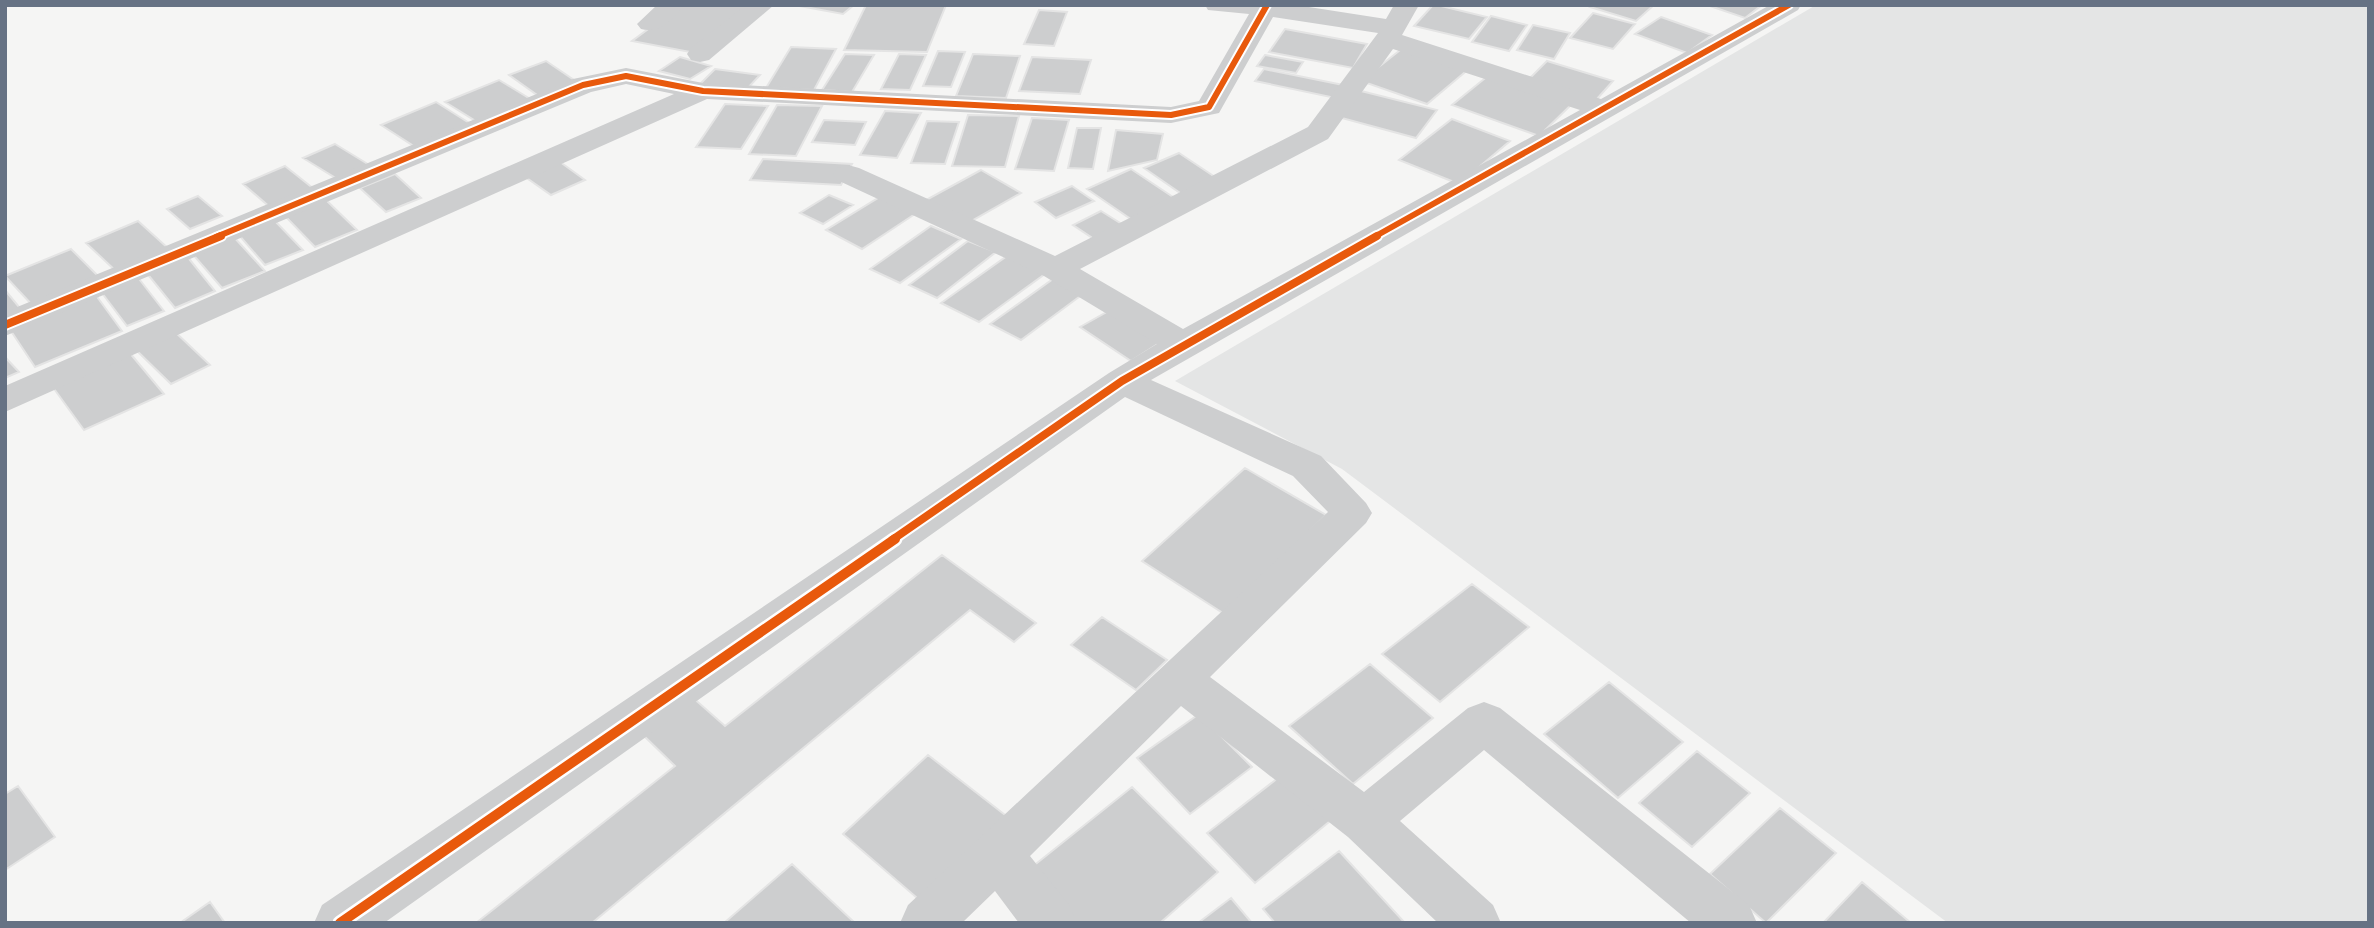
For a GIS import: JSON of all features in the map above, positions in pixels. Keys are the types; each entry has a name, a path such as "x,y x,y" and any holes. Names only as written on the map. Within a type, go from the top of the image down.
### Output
{"street":[{"path":"650,24 672,5"},
{"path":"700,54 762,5"},
{"path":"1217,5 1266,7 1390,33 1604,109"},
{"path":"1056,269 1318,133 1407,5"},
{"path":"340,923 1122,381 1183,344 1789,5"},
{"path":"5,325 583,85 626,76 703,91 1171,115 1209,107 1266,7"},
{"path":"5,400 703,91"},
{"path":"848,174 1056,269 1183,344"},
{"path":"926,923 1352,513 1307,466 1122,381"},
{"path":"1179,679 1365,821 1475,923"},
{"path":"1365,821 1484,722 1731,923"},
{"path":"997,854 1051,923"}],"shaded area":[{"path":"1816,5 2369,5 2369,923 1948,923 1342,469 1175,381"}],"building":[{"path":"681,5 748,7 690,52 632,41"},
{"path":"794,5 854,5 843,14"},
{"path":"866,5 946,5 927,52 844,50"},
{"path":"1433,5 1487,17 1469,39 1414,26"},
{"path":"1654,5 1636,21 1590,7"},
{"path":"1707,5 1762,5 1745,18"},
{"path":"1039,10 1067,12 1054,46 1024,44"},
{"path":"1593,13 1635,24 1613,49 1570,38"},
{"path":"1491,16 1527,25 1509,51 1472,42"},
{"path":"1661,17 1712,35 1687,53 1635,34"},
{"path":"1533,25 1570,33 1554,59 1517,50"},
{"path":"1285,29 1367,44 1353,68 1269,52"},
{"path":"791,47 836,49 814,90 766,88"},
{"path":"1404,47 1470,68 1427,104 1361,81"},
{"path":"938,51 965,52 951,87 923,86"},
{"path":"845,54 874,55 852,92 822,90"},
{"path":"899,54 926,55 910,90 881,89"},
{"path":"973,54 1020,56 1006,98 956,96"},
{"path":"1265,55 1303,62 1296,73 1257,66"},
{"path":"680,57 711,66 690,79 659,71"},
{"path":"1032,57 1091,60 1080,94 1019,91"},
{"path":"546,61 577,82 540,97 509,75"},
{"path":"1547,61 1613,81 1596,100 1528,80"},
{"path":"715,69 760,75 746,90 700,84"},
{"path":"1264,69 1348,86 1340,99 1255,81"},
{"path":"1489,75 1573,103 1539,136 1452,105"},
{"path":"499,80 532,100 479,123 445,102"},
{"path":"1361,91 1437,110 1416,138 1338,117"},
{"path":"436,102 474,126 420,150 381,125"},
{"path":"725,104 768,106 741,149 696,147"},
{"path":"777,105 822,106 796,156 749,154"},
{"path":"885,111 921,113 897,158 860,155"},
{"path":"968,115 1019,116 1005,167 952,166"},
{"path":"1032,118 1069,120 1054,171 1015,169"},
{"path":"1452,119 1510,141 1459,184 1399,160"},
{"path":"824,120 866,122 855,145 812,142"},
{"path":"927,121 959,122 945,164 911,163"},
{"path":"1077,128 1101,128 1093,169 1068,168"},
{"path":"1116,130 1163,134 1157,160 1108,171"},
{"path":"335,144 371,166 339,180 303,158"},
{"path":"1179,153 1221,181 1186,197 1144,168"},
{"path":"556,159 585,180 551,195 521,174"},
{"path":"763,159 852,164 841,185 750,180"},
{"path":"285,166 314,189 271,208 243,184"},
{"path":"1131,169 1182,203 1138,224 1087,189"},
{"path":"981,170 1021,193 966,224 926,200"},
{"path":"395,174 421,198 386,212 360,188"},
{"path":"1072,186 1094,201 1056,218 1035,202"},
{"path":"829,195 853,205 823,224 800,213"},
{"path":"883,195 918,212 862,249 826,230"},
{"path":"198,196 222,216 190,229 167,209"},
{"path":"326,200 357,230 315,247 285,216"},
{"path":"1101,211 1128,228 1100,243 1073,225"},
{"path":"274,220 303,250 265,265 238,234"},
{"path":"138,221 170,250 118,273 86,243"},
{"path":"931,226 961,239 900,283 870,269"},
{"path":"232,235 265,271 222,288 190,251"},
{"path":"968,241 996,252 937,298 909,285"},
{"path":"71,249 101,279 34,307 5,276"},
{"path":"186,255 215,291 175,308 145,271"},
{"path":"1007,256 1045,274 979,322 941,303"},
{"path":"136,275 164,311 127,326 99,289"},
{"path":"1053,279 1083,294 1021,340 990,324"},
{"path":"5,290 24,313 5,321"},
{"path":"95,294 122,331 35,367 9,328"},
{"path":"1114,308 1164,340 1131,361 1080,327"},
{"path":"173,330 210,365 171,384 134,348"},
{"path":"129,352 164,394 84,430 52,386"},
{"path":"5,357 19,372 5,378"},
{"path":"1245,468 1326,515 1226,615 1142,561"},
{"path":"942,555 1036,623 1014,642 970,610 592,923 476,923 675,766 642,734 691,696 725,726"},
{"path":"1472,584 1529,627 1440,702 1382,654"},
{"path":"1102,617 1167,660 1136,690 1071,645"},
{"path":"1370,664 1433,718 1353,784 1289,726"},
{"path":"1609,682 1683,742 1618,798 1544,734"},
{"path":"1199,714 1252,767 1190,814 1137,758"},
{"path":"1697,751 1750,793 1692,847 1639,803"},
{"path":"928,755 1009,818 924,904 843,834"},
{"path":"1287,771 1335,817 1255,883 1207,833"},
{"path":"18,786 55,837 5,870 5,794"},
{"path":"1132,787 1218,872 1160,923 1074,923 1027,871"},
{"path":"1780,808 1836,853 1766,923 1710,874"},
{"path":"1339,851 1405,923 1275,923 1263,909"},
{"path":"792,864 855,923 724,923"},
{"path":"1862,882 1911,923 1823,923"},
{"path":"1231,898 1252,923 1198,923"},
{"path":"210,902 225,923 180,923"}],"cycle path":[{"path":"5,325 583,85 626,76 703,91 1171,115 1209,107 1267,5"},
{"path":"340,923 1122,381 1183,344 1789,5"}]}
